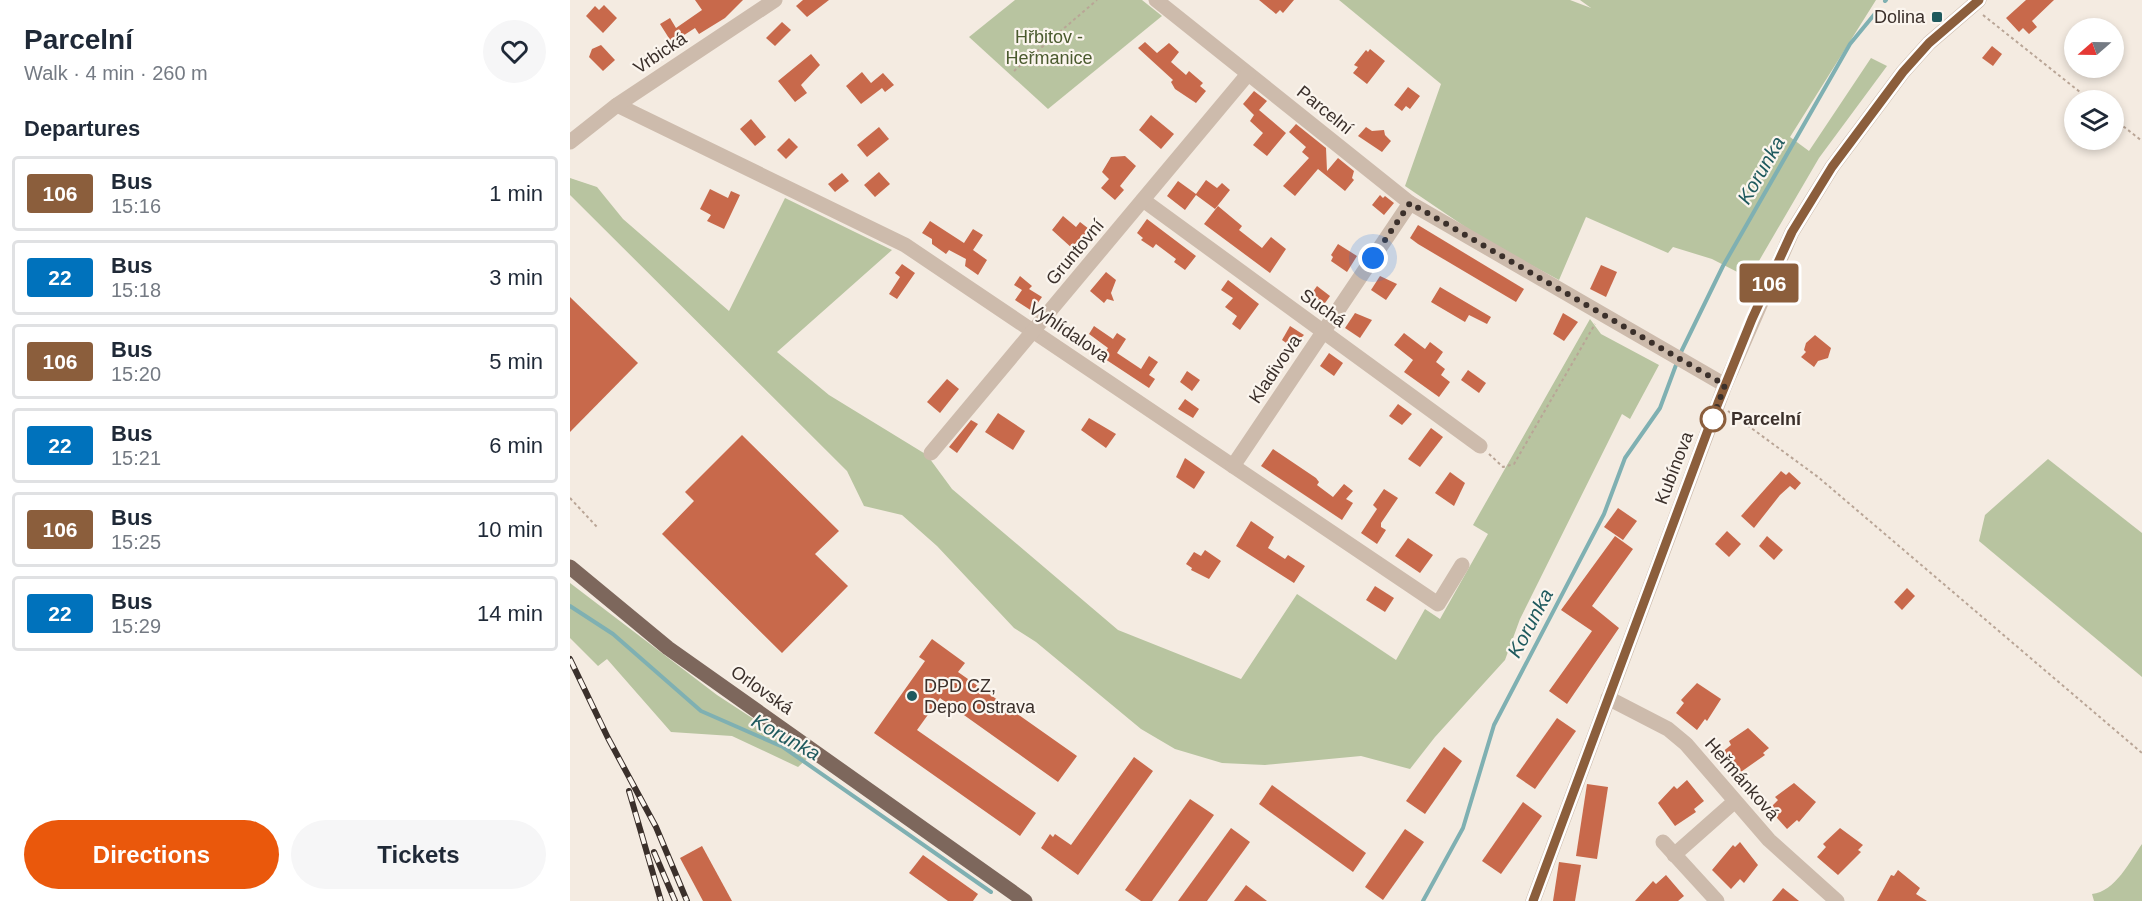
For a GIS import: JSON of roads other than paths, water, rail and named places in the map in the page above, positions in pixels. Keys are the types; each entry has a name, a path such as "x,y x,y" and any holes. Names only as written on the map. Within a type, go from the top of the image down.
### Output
{"main road":[{"name":"Orlovská","path":"570,567 635,624 1025,901"}],"street":[{"name":"Vrbická","path":"570,142 617,105 775,0"},
{"name":"Parcelní","path":"1156,0 1410,203 1725,385"},
{"name":"Kubínova","path":"1533,901 1718,403 1792,232 1832,167 1903,72 1929,43 1975,3"},
{"name":"Gruntovní","path":"931,453 1248,74"},
{"name":"Vyhlídalova","path":"617,105 905,245 1437,604 1462,565"},
{"name":"Suchá","path":"1143,200 1480,446"},
{"name":"Kladivova","path":"1233,466 1410,203"},
{"name":"Heřmánková","path":"1608,698 1668,729 1686,744 1769,840 1837,901"},
{"path":"1674,855 1734,802"},
{"path":"1663,842 1717,901"}],"waterway":[{"name":"Korunka","path":"1681,352 1723,266 1850,44 1878,10"},
{"name":"Korunka","path":"1423,901 1463,828 1494,725 1604,514 1625,458 1660,408 1676,365"},
{"name":"Korunka","path":"570,606 613,634 701,711 783,747 991,892"}],"railway":[{"path":"570,659 608,738 656,827 687,901"},
{"path":"629,791 661,901"},
{"path":"654,852 675,901"}],"place":[{"name":"Dolina","path":"1937,17"},
{"name":"Parcelní","path":"1713,419"},
{"name":"DPD CZ, Depo Ostrava","path":"912,696"}],"park label":[{"name":"Hřbitov - Heřmanice","path":"1049,47"}]}
